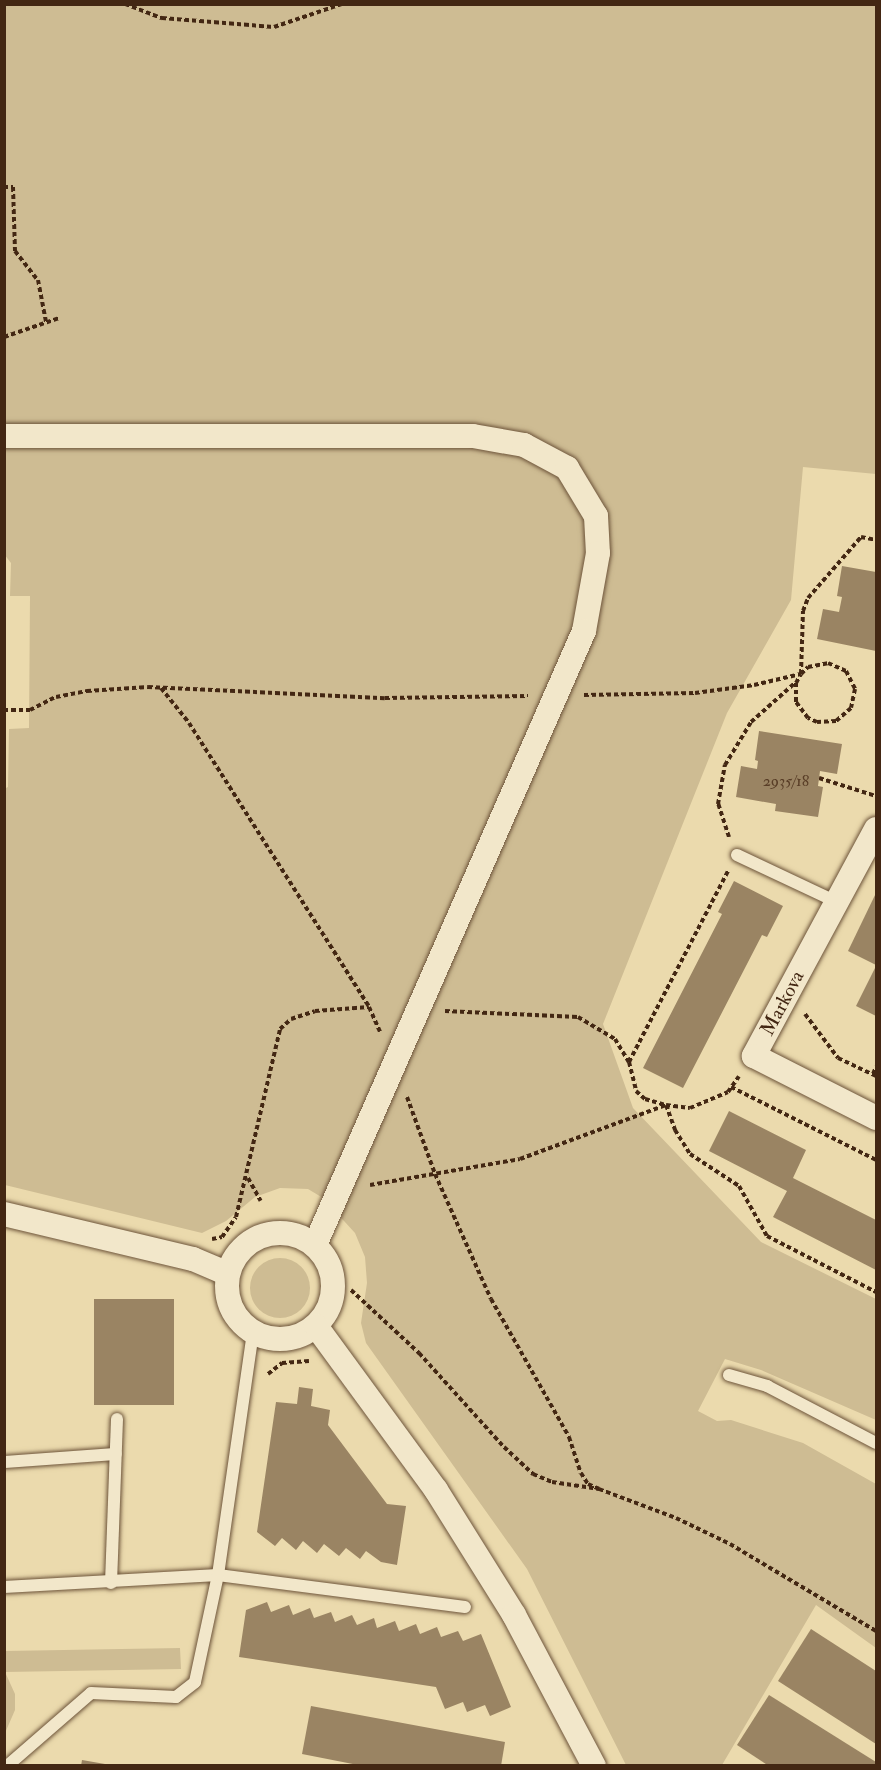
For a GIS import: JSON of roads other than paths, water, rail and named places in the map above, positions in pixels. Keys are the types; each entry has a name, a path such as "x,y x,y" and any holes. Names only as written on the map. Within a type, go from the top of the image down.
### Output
{"street":[{"path":"4,436 473,436 524,445 567,468 596,516 598,553 584,631 315,1245"},
{"name":"Markova","path":"876,829 842,905 754,1056 876,1118"},
{"path":"4,1214 194,1259 228,1274"},
{"path":"281,1232 299,1236 315,1245 330,1268 333,1295 327,1312 316,1326 285,1340 253,1332 231,1307 228,1274 235,1257 247,1244 263,1235 281,1232"},
{"path":"316,1326 436,1490 514,1615 594,1766"}],"lane":[{"path":"737,855 842,905"},
{"path":"7,1766 91,1693 176,1697 195,1682 218,1575 253,1332"},
{"path":"729,1375 767,1386 876,1443"},
{"path":"111,1583 117,1419"},
{"path":"4,1462 116,1454"},
{"path":"4,1587 111,1583 218,1575 465,1607"}]}
